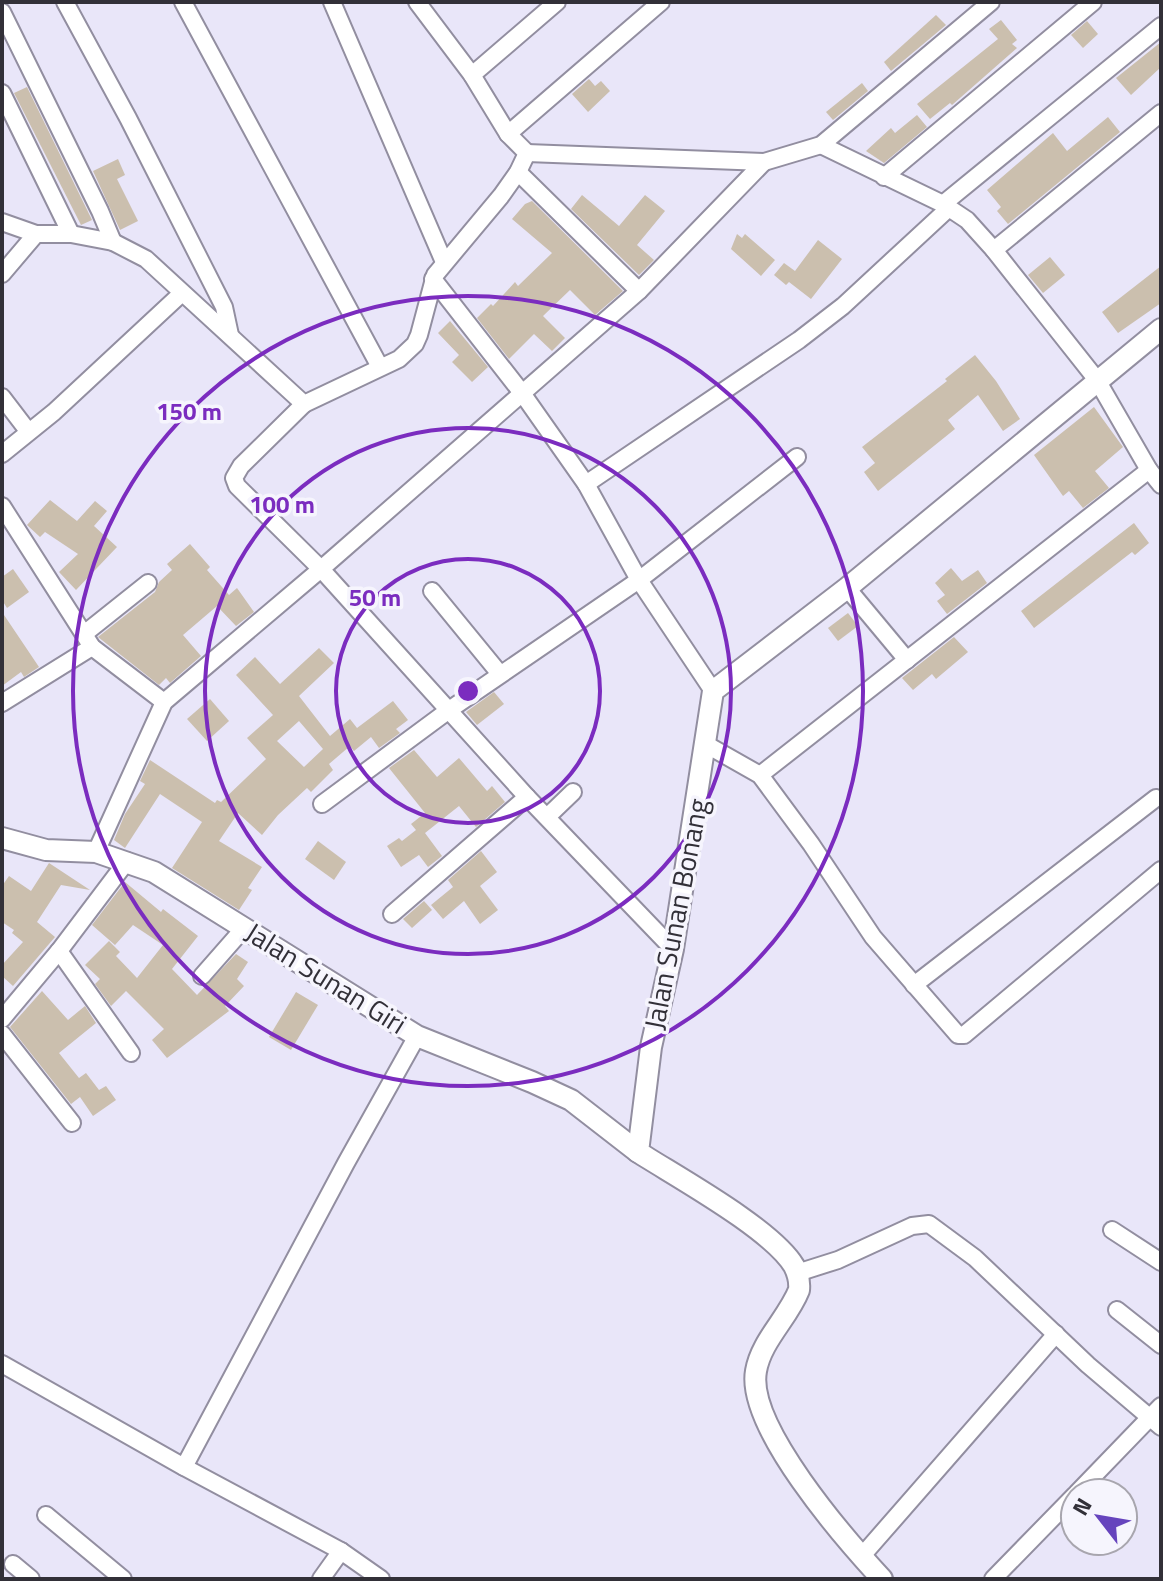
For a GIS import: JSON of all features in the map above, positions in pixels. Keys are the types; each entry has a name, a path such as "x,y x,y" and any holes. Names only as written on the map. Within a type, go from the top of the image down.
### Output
{"street":[{"path":"65,2 224,307 230,335"},
{"path":"183,2 380,367"},
{"path":"332,2 444,262"},
{"path":"472,75 557,2"},
{"path":"508,134 661,2"},
{"path":"426,5 508,134 527,153 764,162 821,145 991,2"},
{"path":"884,177 1093,2"},
{"path":"2,12 113,242"},
{"path":"586,484 799,340 843,306 946,206 1161,26"},
{"path":"2,93 71,234"},
{"path":"994,250 1161,113"},
{"path":"821,145 946,206 967,220 1097,380 1149,470 1161,485"},
{"path":"527,153 518,172 486,215 433,279 415,344 399,359 304,404 241,466 234,478 242,493 321,569 527,797 673,949"},
{"path":"96,852 164,702 639,291 764,162"},
{"path":"518,172 639,291"},
{"path":"2,222 36,234 71,234 113,242 146,259 304,404"},
{"path":"2,274 36,234"},
{"path":"433,279 522,393 586,484 639,580 713,691 847,588 1161,329"},
{"path":"2,454 54,412 182,293"},
{"path":"2,397 28,431"},
{"path":"322,804 449,710 639,580 797,457"},
{"path":"760,775 1149,470"},
{"path":"2,506 88,641 164,702"},
{"path":"2,703 88,641 148,583"},
{"path":"847,588 907,660"},
{"path":"432,591 500,674"},
{"name":"Jalan Sunan Bonang","path":"638,1152 651,1047 673,949 713,691"},
{"path":"707,745 760,775 873,937 958,1035 964,1035 1161,870"},
{"path":"547,817 573,792"},
{"path":"392,914 527,797"},
{"path":"914,985 1159,799"},
{"name":"Jalan Sunan Giri","path":"2,838 46,850 96,852 154,872 417,1036 571,1100 638,1152"},
{"path":"2,1019 59,951 127,861"},
{"path":"202,976 245,927"},
{"path":"59,951 131,1053"},
{"path":"2,1034 72,1123"},
{"path":"184,1467 417,1036"},
{"path":"638,1152 740,1217 778,1248 797,1273 800,1284 796,1296 760,1356 755,1375 755,1396 764,1422 781,1449 861,1557 882,1579"},
{"path":"797,1273 838,1260 912,1226 929,1224 975,1258 1056,1334 1158,1417 1094,1477"},
{"path":"1112,1230 1161,1262"},
{"path":"1117,1310 1161,1345"},
{"path":"861,1557 1056,1334"},
{"path":"2,1364 341,1551 381,1579"},
{"path":"993,1579 1059,1511"},
{"path":"46,1515 123,1579"},
{"path":"321,1579 341,1551"},
{"path":"13,1564 31,1579"}],"building":[{"path":"936,15 946,25 891,71 884,62"},
{"path":"1001,20 1017,40 1012,44 1017,48 952,105 950,103 930,119 917,104 998,39 989,29"},
{"path":"1087,21 1098,34 1083,48 1071,35"},
{"path":"1161,42 1161,67 1131,95 1116,78"},
{"path":"589,79 595,86 601,81 610,91 588,112 572,94"},
{"path":"862,83 868,91 833,120 826,112"},
{"path":"27,87 92,220 81,225 14,93"},
{"path":"917,115 927,127 884,163 866,151 891,128 895,133"},
{"path":"1108,117 1120,132 1008,224 997,211 1001,207 987,190 1053,133 1067,151"},
{"path":"118,159 125,175 117,179 138,221 120,230 93,171"},
{"path":"582,195 619,226 645,195 665,211 637,245 654,260 639,275 571,209"},
{"path":"532,201 623,291 595,315 570,290 543,316 565,338 552,351 534,334 509,359 477,318 515,282 518,286 552,253 512,219 525,204"},
{"path":"737,234 742,238 745,234 775,260 761,276 731,249"},
{"path":"818,240 842,259 811,299 774,275 784,263 795,271"},
{"path":"1050,257 1065,275 1043,293 1028,275"},
{"path":"1161,266 1161,303 1118,333 1102,312"},
{"path":"450,321 488,367 472,382 452,362 459,355 438,333"},
{"path":"975,355 1020,419 1003,431 978,395 948,420 955,429 878,491 864,472 875,463 862,447 947,381 945,379"},
{"path":"1094,407 1123,447 1095,471 1109,488 1083,508 1069,491 1063,496 1034,455"},
{"path":"50,500 77,521 95,501 107,511 94,526 117,547 76,590 59,572 78,554 45,532 40,537 27,525"},
{"path":"1134,523 1149,543 1135,555 1132,552 1034,628 1021,611"},
{"path":"190,544 229,595 237,588 254,612 236,626 217,606 183,635 201,656 170,683 166,678 159,685 98,637 155,592 159,582 172,570 167,564"},
{"path":"951,568 962,581 978,570 987,583 947,614 937,601 945,595 935,583"},
{"path":"13,569 29,592 7,608 2,600 2,577"},
{"path":"2,612 39,667 24,677 21,672 2,686"},
{"path":"848,613 858,626 838,641 828,628"},
{"path":"954,637 968,652 936,679 932,674 913,690 902,678"},
{"path":"319,648 334,663 299,696 330,736 350,719 357,728 393,701 408,720 396,729 400,733 379,748 371,737 354,751 350,746 329,764 333,770 311,792 307,788 262,835 238,813 219,841 262,867 248,888 252,890 239,910 172,868 202,822 160,794 125,848 114,840 125,814 145,784 140,781 150,760 215,803 217,800 221,802 266,759 247,738 273,715 236,675 255,657 280,684","holes":["299,721 323,749 304,767 277,741"]},
{"path":"494,692 504,704 477,725 466,712"},
{"path":"210,699 229,721 207,741 187,719"},
{"path":"414,750 437,777 459,758 487,791 492,786 505,802 476,827 459,806 425,833 442,856 428,867 419,855 401,867 387,846 399,838 402,841 416,830 411,824 425,813 389,768"},
{"path":"318,841 346,862 334,880 305,859"},
{"path":"481,851 497,872 480,886 498,910 480,924 464,901 443,919 431,905 453,887 448,880"},
{"path":"49,863 90,890 61,885 37,922 55,937 13,986 2,976 2,965 23,942 12,933 14,930 2,922 2,886 9,876 31,891"},
{"path":"125,882 161,912 163,909 198,936 172,969 197,995 236,954 248,962 237,979 244,986 225,1006 229,1011 167,1058 152,1040 164,1029 126,991 111,1006 95,984 100,979 85,965 109,941 120,952 116,956 137,978 163,945 133,925 115,945 92,925"},
{"path":"424,901 432,910 412,928 403,919"},
{"path":"42,991 68,1020 85,1006 96,1023 59,1053 79,1078 86,1073 99,1090 106,1086 116,1100 93,1116 80,1097 71,1104 10,1027"},
{"path":"296,992 318,1005 291,1050 269,1037"}]}
